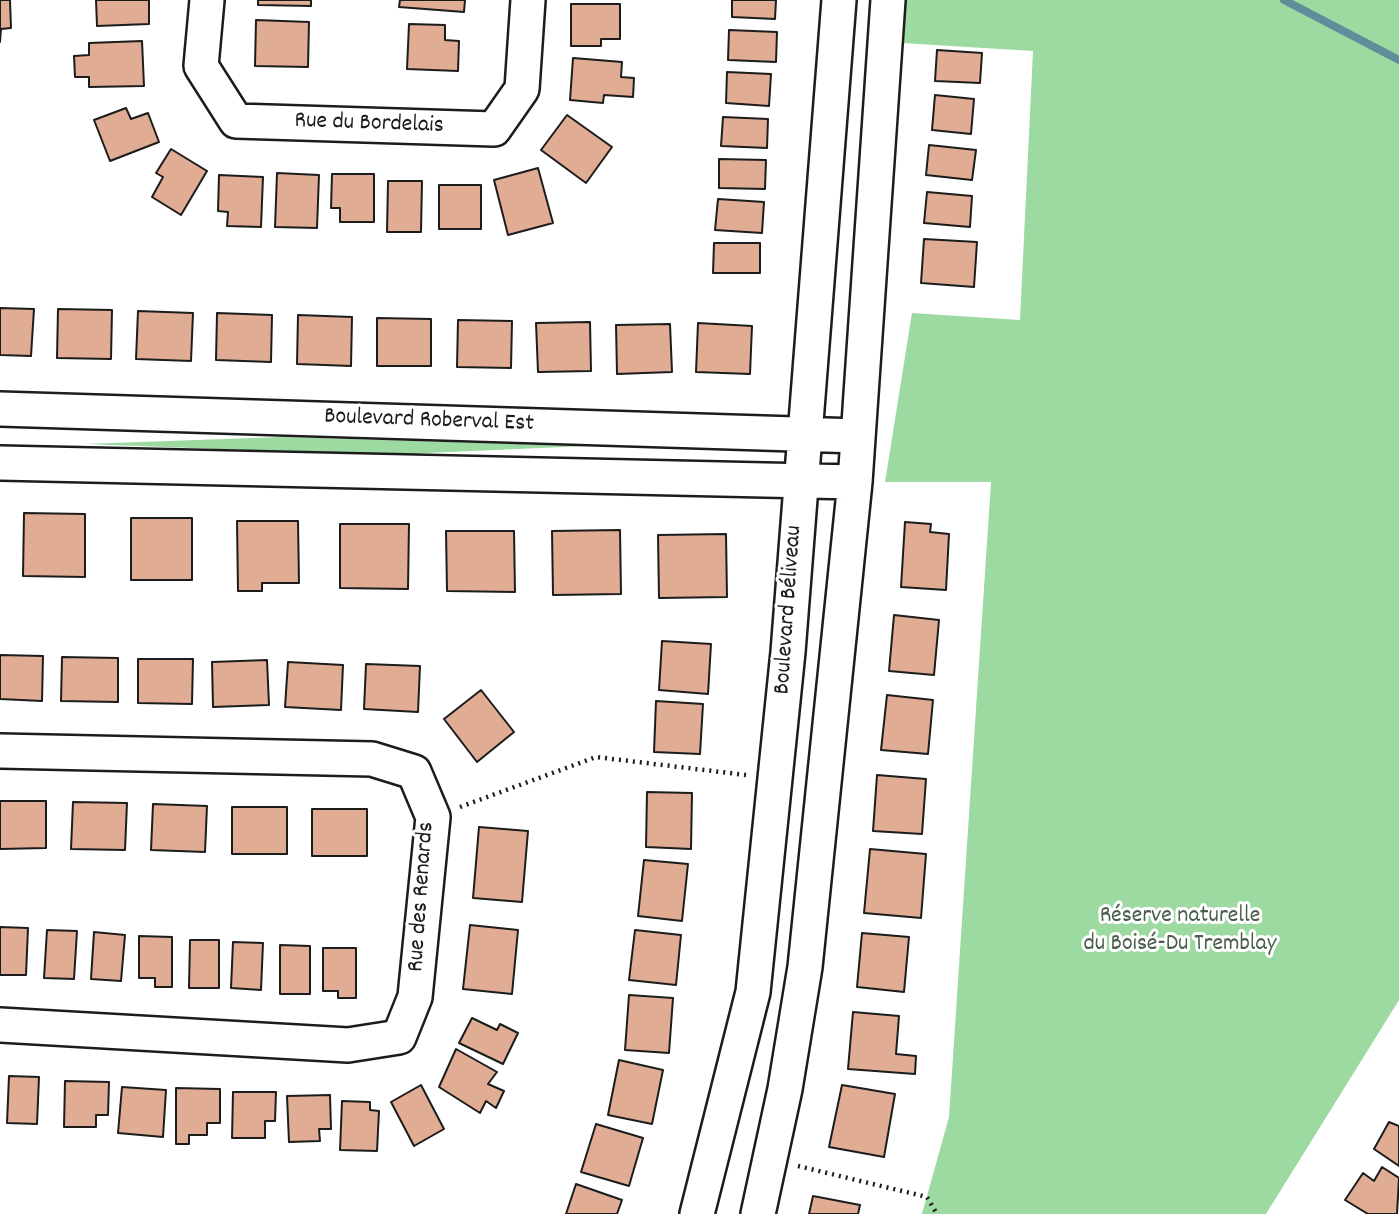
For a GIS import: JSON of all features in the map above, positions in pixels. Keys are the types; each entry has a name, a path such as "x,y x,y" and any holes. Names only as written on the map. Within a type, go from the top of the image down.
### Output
{"street":[{"name":"Rue du Bordelais","path":"207,0 201,66 236,121 494,129 522,89 528,0"},
{"name":"Boulevard Béliveau","path":"697,1214 753,992 775,779 839,0"},
{"name":"Boulevard Béliveau","path":"758,1214 805,967 855,482 888,0"},
{"name":"Boulevard Roberval Est","path":"0,409 858,436"},
{"name":"Boulevard Roberval Est","path":"0,463 855,482"},
{"name":"Rue des Renards","path":"0,751 372,759 414,772 433,817 415,997 400,1037 348,1045 0,1025"}],"path":[{"path":"433,817 596,757 775,779"},
{"path":"770,1159 927,1197 936,1214"}],"green space":[{"name":"Réserve naturelle du Boisé-Du Tremblay","path":"905,0 1399,0 1399,1000 1266,1214 922,1214 949,1117 991,482 885,482 912,313 1020,320 1033,51 902,43"},
{"path":"281,437 586,446 381,455 84,444"}],"building":[{"path":"0,0 10,0 11,28 1,29 0,42"},
{"path":"96,0 149,0 149,24 97,26"},
{"path":"258,0 311,0 311,6 258,5"},
{"path":"400,0 465,0 464,12 399,7"},
{"path":"732,0 776,0 775,19 732,17"},
{"path":"571,4 620,4 620,39 601,39 601,46 571,46"},
{"path":"256,20 309,22 308,67 255,66"},
{"path":"409,24 445,25 445,40 459,41 458,71 407,69"},
{"path":"729,30 777,32 776,62 728,60"},
{"path":"142,41 144,86 89,87 89,77 75,77 74,56 89,55 89,43"},
{"path":"937,50 982,53 980,83 935,81"},
{"path":"573,58 622,62 621,77 634,78 633,97 604,95 603,103 570,100"},
{"path":"727,72 771,74 769,106 726,103"},
{"path":"935,95 974,99 971,134 932,130"},
{"path":"126,108 131,119 148,113 159,142 110,161 94,120"},
{"path":"567,115 612,147 586,183 541,150"},
{"path":"723,117 768,119 767,148 721,146"},
{"path":"929,145 976,150 972,180 926,175"},
{"path":"171,149 207,171 181,215 152,197 163,177 156,173"},
{"path":"719,159 766,160 765,189 719,188"},
{"path":"538,168 553,223 508,235 494,180"},
{"path":"277,173 319,175 317,228 275,227"},
{"path":"332,174 374,174 374,222 340,222 340,208 331,208"},
{"path":"219,175 263,177 261,227 227,226 228,212 218,211"},
{"path":"388,181 422,181 421,232 387,232"},
{"path":"439,185 481,185 481,229 439,229"},
{"path":"927,192 972,196 970,227 924,223"},
{"path":"718,199 764,202 762,233 715,230"},
{"path":"924,239 977,242 974,287 921,283"},
{"path":"714,243 760,243 760,273 713,273"},
{"path":"0,308 34,309 31,356 0,355"},
{"path":"58,309 112,310 111,359 57,358"},
{"path":"138,311 193,313 191,361 136,359"},
{"path":"217,313 272,315 271,362 216,360"},
{"path":"298,315 352,317 351,366 297,364"},
{"path":"377,318 431,319 431,366 377,366"},
{"path":"458,320 512,321 511,368 457,367"},
{"path":"590,322 591,371 538,372 536,323"},
{"path":"698,323 752,326 750,374 696,372"},
{"path":"670,324 672,372 617,374 616,325"},
{"path":"24,513 85,514 85,577 23,576"},
{"path":"131,518 192,518 192,580 131,580"},
{"path":"237,521 298,521 299,583 262,583 262,591 238,591"},
{"path":"905,522 931,524 930,532 949,534 946,590 901,587"},
{"path":"340,524 409,524 408,589 340,588"},
{"path":"620,530 621,594 553,595 552,531"},
{"path":"446,531 514,531 515,592 447,591"},
{"path":"726,534 727,597 659,598 658,535"},
{"path":"894,615 939,620 934,675 889,671"},
{"path":"662,641 711,644 708,694 659,690"},
{"path":"0,655 43,656 42,701 0,699"},
{"path":"62,657 118,658 118,702 61,701"},
{"path":"138,659 193,659 192,704 138,703"},
{"path":"267,660 269,705 213,707 212,662"},
{"path":"288,662 343,665 341,710 285,707"},
{"path":"366,664 420,666 418,712 364,709"},
{"path":"481,690 514,732 477,762 444,719"},
{"path":"887,695 933,700 928,754 881,750"},
{"path":"656,701 703,704 700,754 654,752"},
{"path":"877,775 926,779 922,834 873,831"},
{"path":"647,792 692,793 691,849 646,847"},
{"path":"0,801 46,801 46,848 0,849"},
{"path":"73,802 127,803 125,850 71,849"},
{"path":"153,804 207,806 205,852 151,850"},
{"path":"232,807 287,807 287,854 232,854"},
{"path":"312,809 367,809 367,856 312,856"},
{"path":"479,827 528,831 522,902 473,898"},
{"path":"870,849 926,854 921,918 864,913"},
{"path":"644,860 688,864 682,921 638,916"},
{"path":"470,925 518,930 512,994 463,989"},
{"path":"0,927 28,928 26,975 0,975"},
{"path":"47,930 77,931 74,979 44,978"},
{"path":"635,930 681,935 676,985 629,980"},
{"path":"94,932 125,935 121,981 91,979"},
{"path":"862,933 909,937 904,992 857,987"},
{"path":"139,936 172,937 172,987 155,987 155,978 139,978"},
{"path":"190,940 219,940 219,988 189,988"},
{"path":"233,942 263,943 261,990 231,988"},
{"path":"280,945 310,946 310,994 280,994"},
{"path":"323,948 356,948 356,998 338,998 338,991 323,991"},
{"path":"629,995 673,998 669,1053 625,1050"},
{"path":"853,1012 899,1016 896,1054 916,1056 915,1074 848,1069"},
{"path":"472,1018 497,1030 500,1024 518,1033 503,1064 459,1043"},
{"path":"456,1049 497,1072 488,1084 504,1091 496,1108 486,1101 480,1113 439,1087"},
{"path":"619,1060 663,1070 652,1124 608,1115"},
{"path":"9,1076 39,1077 37,1124 7,1123"},
{"path":"65,1081 109,1082 108,1115 96,1115 96,1127 64,1127"},
{"path":"421,1085 444,1129 414,1146 391,1102"},
{"path":"842,1085 895,1094 884,1157 829,1147"},
{"path":"122,1087 166,1090 163,1137 118,1133"},
{"path":"176,1088 220,1089 220,1123 207,1123 207,1135 189,1135 189,1144 176,1144"},
{"path":"233,1092 276,1092 275,1121 265,1121 265,1138 232,1138"},
{"path":"330,1095 331,1129 319,1129 320,1141 289,1142 287,1096"},
{"path":"342,1101 370,1102 370,1110 379,1111 377,1151 340,1150"},
{"path":"1389,1122 1399,1126 1399,1166 1374,1149"},
{"path":"596,1124 643,1138 629,1186 581,1172"},
{"path":"1382,1167 1399,1178 1397,1214 1368,1214 1345,1200 1363,1173 1374,1181"},
{"path":"576,1184 622,1200 617,1214 566,1214"},
{"path":"813,1196 860,1205 858,1214 809,1214"}],"waterway":[{"path":"1284,0 1399,60"}]}
